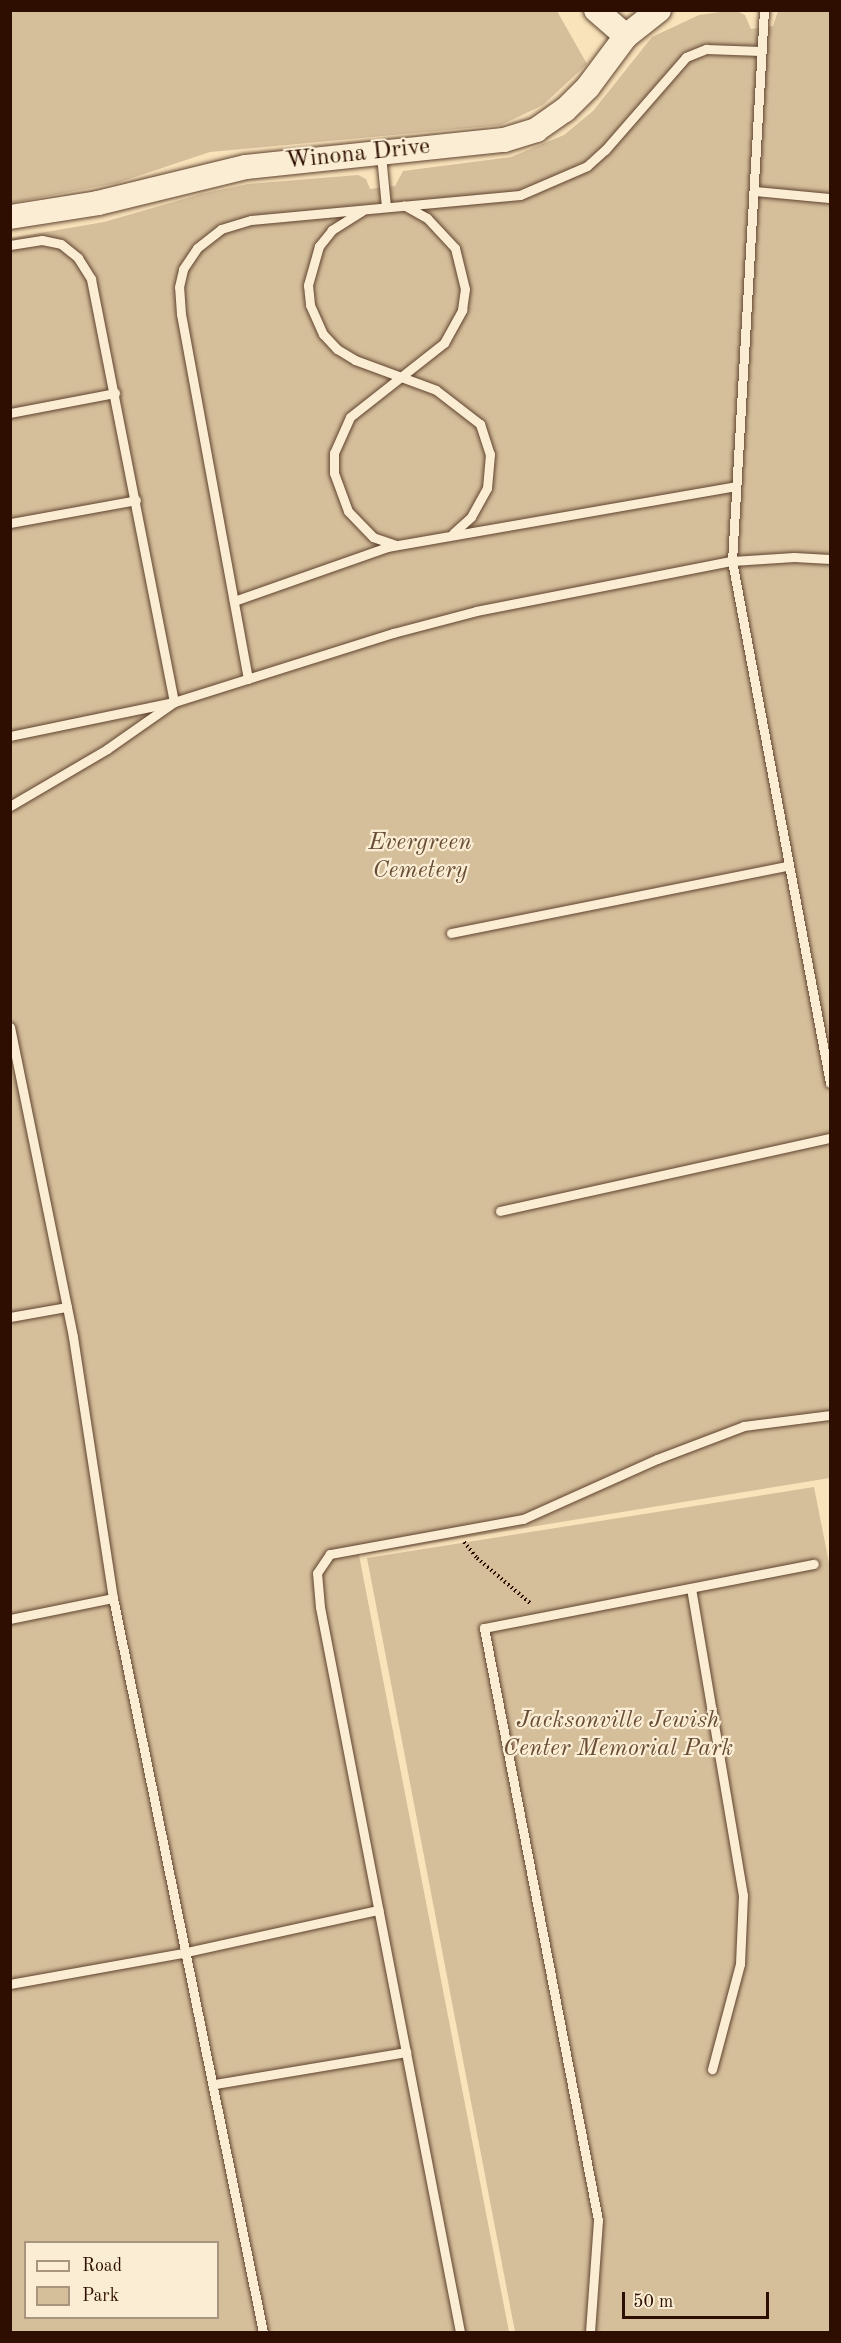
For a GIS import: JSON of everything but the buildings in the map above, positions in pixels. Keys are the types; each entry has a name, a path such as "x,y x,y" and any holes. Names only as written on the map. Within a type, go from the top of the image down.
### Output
{"street":[{"path":"596,10 626,36"},
{"name":"Winona Drive","path":"10,217 98,203 246,167 504,140 536,130 566,110 588,87 626,36 659,10"}],"lane":[{"path":"764,10 732,561 786,866 831,1083"},
{"path":"248,679 181,314 179,287 183,269 197,248 221,230 251,220 520,195 587,166 605,150 686,57 706,49 761,51"},
{"path":"381,153 386,207"},
{"path":"754,190 831,198"},
{"path":"398,545 373,537 348,511 339,493 334,463 339,434 350,417 444,343 455,328 465,289 462,268 444,232 404,205"},
{"path":"367,208 332,230 319,246 308,285 310,305 323,334 337,349 456,402 480,423 487,441 490,471 487,488 471,517 453,533"},
{"path":"10,245 42,240 61,244 78,258 91,279 174,702"},
{"path":"10,413 115,393"},
{"path":"234,601 398,545 453,533 736,486"},
{"path":"10,523 136,500"},
{"path":"10,736 174,702 476,610 732,561 794,557 831,559"},
{"path":"10,806 106,749 174,702"},
{"path":"450,933 786,866"},
{"path":"10,1027 67,1307 113,1598 215,2084 263,2332"},
{"path":"500,1211 831,1138"},
{"path":"10,1317 67,1307"},
{"path":"460,2332 378,1910 316,1573 330,1554 523,1519 657,1459 744,1426 831,1415"},
{"path":"590,2332 598,2220 484,1628 814,1564"},
{"path":"691,1588 743,1895 740,1964 712,2069"},
{"path":"10,1619 113,1598"},
{"path":"10,1984 187,1952 378,1910"},
{"path":"215,2084 406,2052"}],"path":[{"path":"458,1531 477,1558 547,1616"}],"green space":[{"path":"11,10 557,11 587,64 543,105 501,125 210,152 117,183 11,203"},
{"name":"Evergreen Cemetery","path":"735,10 745,15 751,29 773,26 778,11 830,11 830,1478 359,1555 509,2332 11,2332 11,238 104,222 201,194 248,184 358,175 366,179 370,189 395,186 403,171 511,157 564,135 593,111 652,37 699,15"},
{"name":"Jacksonville Jewish Center Memorial Park","path":"814,1487 830,1568 830,2332 515,2332 367,1558"}]}
